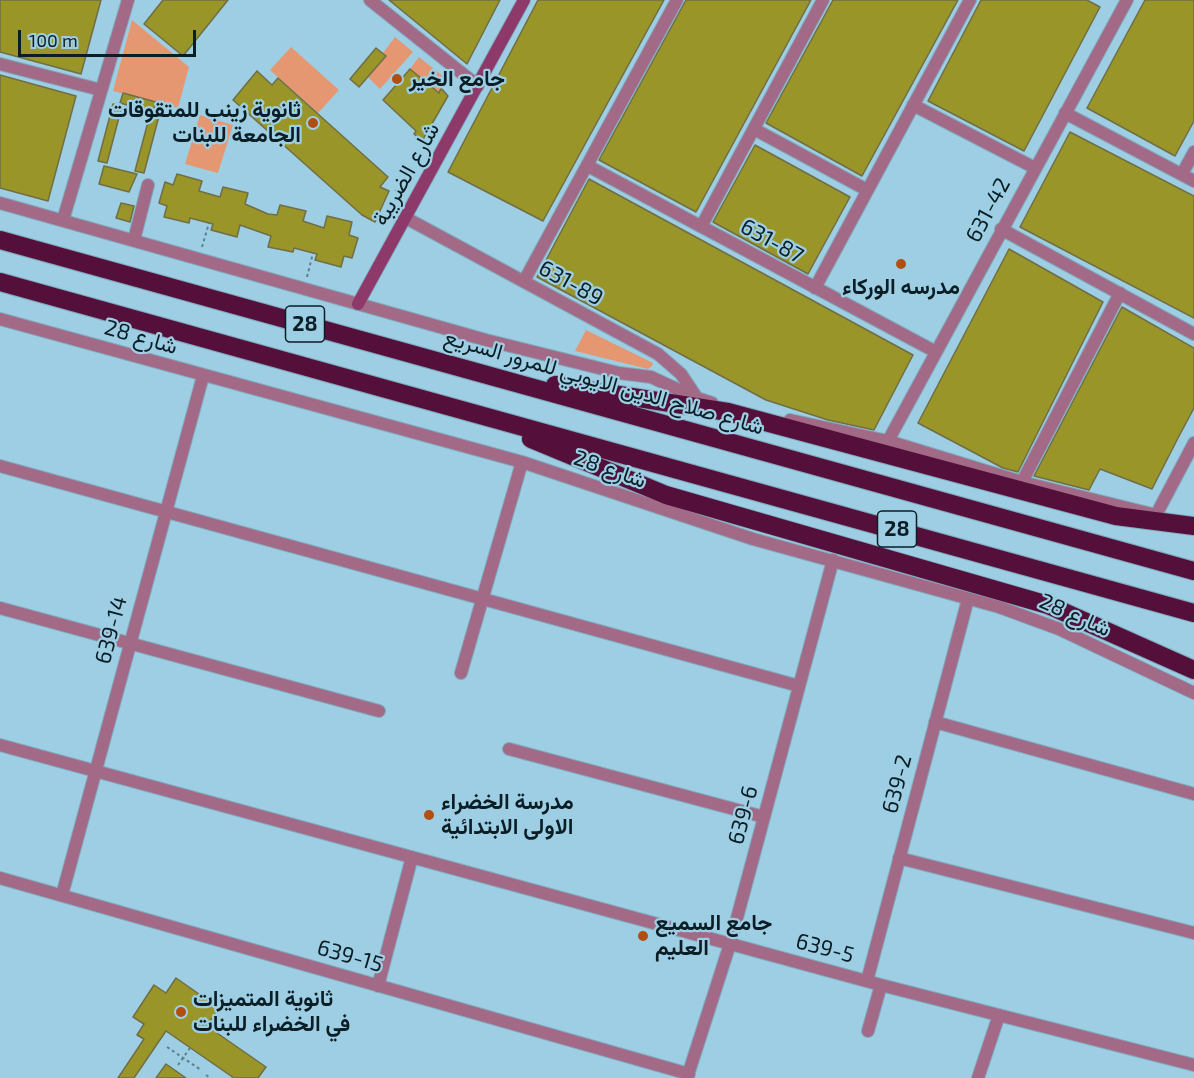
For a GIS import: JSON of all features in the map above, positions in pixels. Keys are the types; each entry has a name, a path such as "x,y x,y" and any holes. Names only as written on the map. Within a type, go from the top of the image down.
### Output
{"highway":[{"name":"شارع صلاح الدين الايوبي للمرور السريع","path":"0,240 1194,571"},
{"name":"28","path":"0,282 1194,613"},
{"path":"490,375 728,412 1116,516 1194,526"},
{"path":"477,416 666,495 1040,602 1194,670"}],"street":[{"path":"63,220 128,0"},
{"path":"369,0 478,86"},
{"name":"شارع الضريبة","path":"358,304 524,0"},
{"path":"524,281 678,0"},
{"path":"702,225 823,0"},
{"path":"814,288 970,0"},
{"name":"631-42","path":"888,441 1127,0"},
{"path":"0,64 101,90"},
{"path":"913,105 1035,168"},
{"path":"1065,113 1194,181"},
{"path":"754,129 867,190"},
{"path":"1182,174 1194,152"},
{"name":"631-87","path":"588,166 936,352"},
{"path":"134,240 148,185"},
{"path":"0,203 358,304 597,368 651,376 728,412"},
{"name":"631-89","path":"406,218 658,354 681,374 691,391 702,401"},
{"path":"1001,229 1194,334"},
{"path":"1022,482 1120,293"},
{"name":"شارع 28","path":"0,320 522,462 713,527 968,598 1059,629 1194,693"},
{"name":"639-14","path":"62,895 202,376"},
{"path":"702,401 888,441 1022,482 1156,515 1194,443"},
{"path":"461,673 522,462"},
{"path":"0,465 799,686"},
{"name":"639-6","path":"688,1076 730,944 833,560"},
{"name":"639-2","path":"867,981 968,598"},
{"path":"0,608 379,711"},
{"path":"935,722 1194,794"},
{"name":"639-5","path":"0,745 881,985 1194,1065"},
{"path":"509,749 764,817"},
{"path":"378,986 412,857"},
{"path":"899,858 1194,933"},
{"name":"639-15","path":"0,878 688,1076"},
{"path":"868,1031 881,985"},
{"path":"978,1078 999,1015"}],"path":[{"path":"401,180 407,184"},
{"path":"395,190 402,195"},
{"path":"198,258 209,223"},
{"path":"304,288 313,253"},
{"path":"166,1047 201,1070"},
{"path":"178,1065 190,1048"},
{"path":"206,1075 210,1078"}],"shaded area":[{"path":"132,20 189,67 178,108 113,91"},
{"path":"395,37 413,52 380,89 368,77 386,56 383,53"},
{"path":"291,47 339,90 318,113 270,70"},
{"path":"419,57 444,77 444,84 438,93 410,69"},
{"path":"200,115 233,125 218,173 185,164"},
{"path":"586,330 653,363 652,366 648,369 575,351"}],"building":[{"path":"0,0 101,0 81,74 0,52"},
{"path":"163,0 228,0 183,56 144,24"},
{"path":"389,0 500,0 467,64"},
{"path":"538,0 664,0 543,221 448,172"},
{"path":"686,0 811,0 696,212 599,160"},
{"path":"833,0 958,0 862,176 766,123"},
{"path":"981,0 1087,0 1100,7 1024,151 928,101"},
{"path":"1145,0 1194,0 1194,121 1175,156 1087,108"},
{"path":"376,48 386,56 359,87 350,79"},
{"path":"410,69 439,93 441,88 448,96 422,141 414,134 416,131 383,100"},
{"path":"257,71 272,85 278,78 388,177 380,187 389,191 375,222 362,215 233,100"},
{"path":"0,75 76,96 48,201 0,188"},
{"path":"123,93 156,102 153,112 120,103"},
{"path":"113,104 122,106 107,163 98,161"},
{"path":"150,114 159,116 144,173 135,171"},
{"path":"1070,132 1194,196 1194,318 1020,227"},
{"path":"755,145 850,197 808,274 713,222"},
{"path":"104,166 137,174 129,192 99,184"},
{"path":"177,174 202,181 199,191 220,197 223,187 248,193 245,204 268,214 277,215 280,205 306,211 303,221 324,228 327,216 352,222 349,235 358,238 352,258 344,256 341,267 315,260 317,254 294,248 293,252 268,247 271,236 240,225 237,237 211,230 213,224 190,218 189,223 164,217 167,206 159,203 165,182 173,185"},
{"path":"589,179 913,355 874,430 828,420 766,400 537,277"},
{"path":"121,203 134,206 130,222 116,218"},
{"path":"1009,249 1103,302 1018,472 1003,468 918,423"},
{"path":"1122,307 1194,348 1194,408 1152,489 1100,469 1089,490 1034,476"},
{"path":"176,978 219,1008 207,1026 266,1067 258,1078 234,1078 166,1031 134,1078 118,1078 144,1039 137,1035 144,1024 133,1017 154,985 166,993"},
{"path":"166,1064 186,1078 156,1078"}],"place":[{"name":"جامع الخير","path":"397,79"},
{"name":"ثانوية زينب للمتقوقات الجامعة للبنات","path":"313,123"},
{"name":"مدرسه الوركاء","path":"901,264"},
{"name":"مدرسة الخضراء الاولى الابتدائية","path":"429,815"},
{"name":"جامع السميع العليم","path":"643,936"},
{"name":"ثانوية المتميزات في الخضراء للبنات","path":"181,1012"}]}
